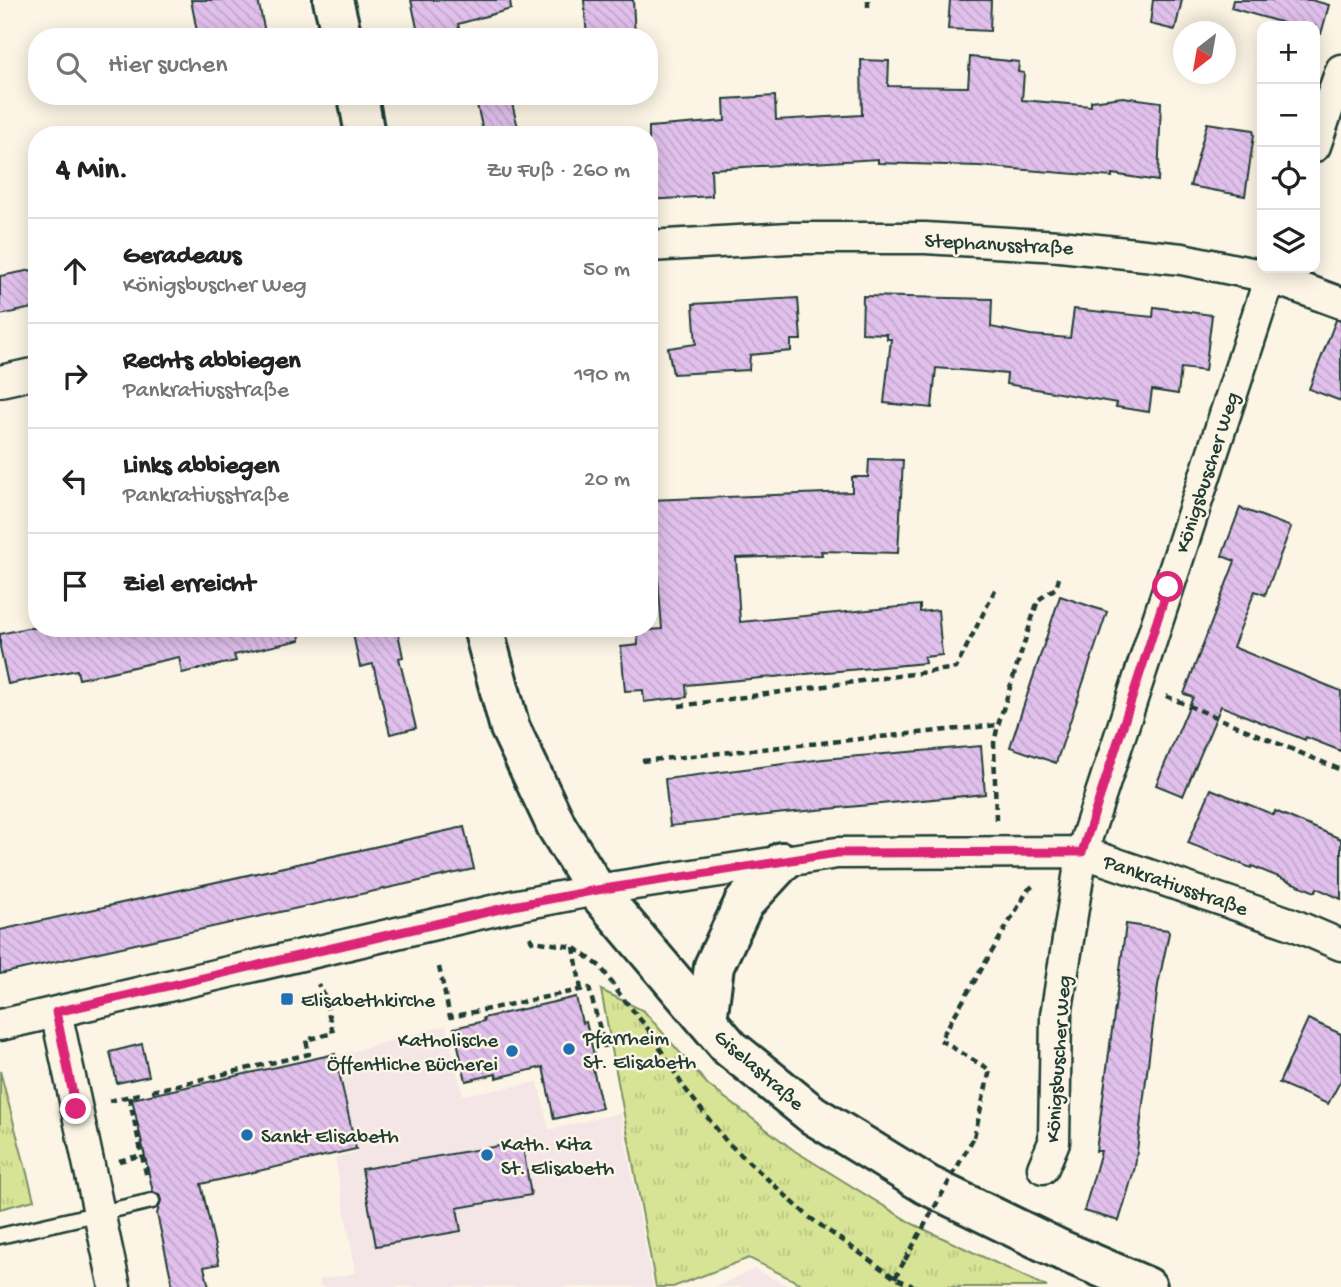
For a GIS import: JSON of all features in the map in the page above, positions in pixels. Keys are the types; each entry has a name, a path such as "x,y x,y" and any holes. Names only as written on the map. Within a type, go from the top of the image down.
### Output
{"main road":[{"path":"333,0 340,28"},
{"path":"360,105 363,126"},
{"name":"Giselastraße","path":"485,637 510,727 552,817 597,890 730,1048 813,1115 926,1185 1063,1251 1147,1287"},
{"path":"707,1021 714,966 730,932 744,903 782,862"}],"street":[{"path":"1320,131 1341,69"},
{"name":"Stephanusstraße","path":"658,245 790,238 925,238 1060,246 1257,270"},
{"name":"Königsbuscher Weg","path":"1043,1168 1054,1142 1056,1015 1082,852 1271,273"},
{"name":"Stephanusstraße","path":"1273,273 1341,303"},
{"path":"0,381 28,375"},
{"name":"Pankratiusstraße","path":"0,1025 513,906 597,890 837,853 1082,852 1292,924 1341,945"},
{"path":"56,1012 114,1287"}],"lane":[{"path":"0,1236 152,1201"}],"path":[{"path":"868,0 868,7"},
{"path":"997,853 994,743 998,724 1038,600 1055,589 1059,578"},
{"path":"679,706 956,668 997,586"},
{"path":"1136,684 1341,770"},
{"path":"642,761 998,724"},
{"path":"895,1278 974,1137 990,1070 940,1040 1028,890 1082,852"},
{"path":"513,906 532,941 574,947 601,967 648,1029 683,1086 726,1141 809,1217 895,1278 915,1287"},
{"path":"574,947 581,990"},
{"path":"152,1091 309,1054 306,1040 333,1033 324,995 301,956"},
{"path":"439,967 450,1017 589,988 605,1048"},
{"path":"139,1094 130,1096 152,1201"},
{"path":"133,1158 142,1155"}],"shaded area":[{"name":"Kath. Kita St. Elisabeth","path":"446,1025 463,1095 538,1082 549,1130 620,1113 653,1287 320,1287 319,1280 356,1273 335,1158 357,1152 337,1056"},
{"path":"754,1269 791,1287 716,1287"}],"green space":[{"path":"601,990 644,1011 708,1085 795,1151 913,1224 1047,1287 807,1287 749,1258 673,1287 656,1287"},
{"path":"0,1071 34,1200 0,1209"}],"building":[{"path":"191,0 258,0 264,28 196,28"},
{"path":"411,0 510,0 511,9 458,24 459,28 417,28"},
{"path":"584,0 633,0 635,28 586,28"},
{"path":"950,0 991,0 990,31 948,29"},
{"path":"1153,0 1182,0 1177,21 1173,21 1173,30 1150,24"},
{"path":"1233,0 1311,0 1329,5 1321,34 1320,21 1276,21 1231,8"},
{"path":"970,57 1019,62 1018,72 1024,73 1022,100 1091,106 1091,101 1123,97 1161,102 1158,181 1112,174 1112,177 979,166 878,163 878,159 711,169 712,196 658,199 658,126 725,121 724,99 775,96 776,120 862,115 861,60 889,61 888,86 968,87"},
{"path":"477,105 512,105 518,126 482,126"},
{"path":"1207,123 1253,130 1245,196 1190,186"},
{"path":"28,271 28,309 0,315 0,276"},
{"path":"863,296 992,299 991,327 1030,335 1070,338 1074,309 1153,317 1154,307 1212,315 1205,371 1181,368 1178,394 1152,390 1149,412 1116,407 1117,403 1006,384 1007,374 936,368 932,408 884,403 891,339 887,339 887,334 862,333"},
{"path":"798,298 801,340 791,340 791,351 750,355 749,370 673,374 668,348 696,344 693,304"},
{"path":"1336,320 1341,320 1341,401 1309,389"},
{"path":"869,459 903,460 898,553 821,551 822,555 736,558 740,622 920,605 920,612 938,610 942,655 924,657 925,663 686,685 687,697 644,702 643,690 625,691 621,647 638,645 637,637 658,637 658,629 662,629 658,578 658,500 852,492 852,477 868,477"},
{"path":"1240,508 1291,527 1265,595 1255,591 1233,647 1341,691 1341,751 1306,737 1305,740 1221,706 1183,796 1156,785 1193,697 1184,694 1235,561 1222,556"},
{"path":"1060,596 1107,612 1056,763 1010,747"},
{"path":"28,628 28,637 300,637 300,640 234,655 236,661 182,673 179,657 79,679 77,670 8,684 0,634"},
{"path":"354,637 399,637 403,657 399,658 416,728 390,734 373,664 360,667"},
{"path":"981,746 985,794 670,826 665,779 823,759"},
{"path":"1211,789 1274,815 1275,811 1341,839 1341,899 1317,888 1315,892 1188,843"},
{"path":"464,827 474,869 0,974 0,930"},
{"path":"1126,924 1168,930 1169,933 1158,985 1135,1167 1119,1221 1084,1211 1101,1151 1096,1151"},
{"path":"576,997 582,1023 586,1022 594,1055 590,1056 602,1108 554,1119 543,1067 496,1078 496,1074 466,1081 454,1028 484,1021 483,1018"},
{"path":"1308,1019 1341,1034 1341,1080 1328,1104 1279,1083"},
{"path":"142,1044 149,1076 117,1083 110,1052"},
{"name":"Sankt Elisabeth","path":"335,1054 356,1149 201,1184 219,1264 204,1267 209,1287 173,1287 157,1214 161,1200 159,1194 153,1192 132,1099"},
{"path":"522,1142 531,1195 457,1208 461,1231 376,1246 362,1169"}],"place":[{"name":"Elisabethkirche","path":"287,999"},
{"name":"Pfarrheim St. Elisabeth","path":"569,1049"},
{"name":"Katholische Öffentliche Bücherei","path":"512,1051"},
{"name":"Sankt Elisabeth","path":"247,1135"},
{"name":"Kath. Kita St. Elisabeth","path":"487,1155"}],"route":[{"path":"76,1109 56,1012 513,906 597,890 837,853 1082,852 1168,587"}]}
